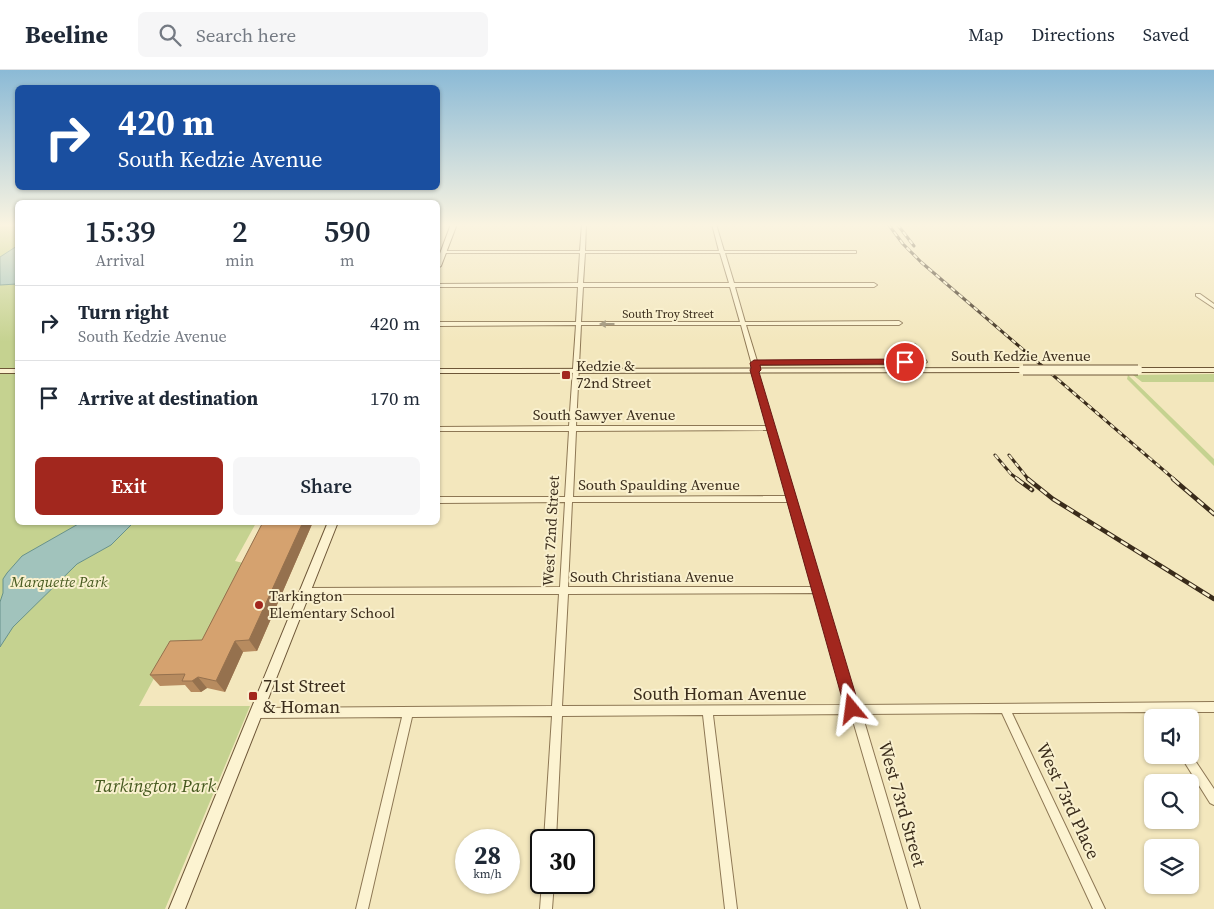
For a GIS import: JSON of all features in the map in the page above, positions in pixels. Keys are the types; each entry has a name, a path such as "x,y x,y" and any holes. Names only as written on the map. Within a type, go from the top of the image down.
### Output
{"main road":[{"name":"South Kedzie Avenue","path":"440,371 755,367 1214,370"},
{"path":"0,371 15,371"},
{"path":"177,909 333,525"}],"street":[{"name":"West 72nd Street","path":"551,829 582,263"},
{"name":"West 73rd Street","path":"725,263 818,590 914,909"},
{"path":"440,286 874,285"},
{"path":"1198,295 1214,306"},
{"name":"South Troy Street","path":"440,324 899,324"},
{"name":"South Kedzie Avenue","path":"755,367 924,362 914,346"},
{"name":"South Sawyer Avenue","path":"440,429 771,428"},
{"name":"South Spaulding Avenue","path":"440,500 792,499"},
{"name":"South Christiana Avenue","path":"306,592 818,590"},
{"name":"South Homan Avenue","path":"256,713 1214,707"},
{"name":"West 73rd Place","path":"1005,708 1099,909"},
{"path":"707,710 731,909"},
{"path":"362,909 408,712"},
{"path":"1192,764 1214,799"},
{"path":"546,909 547,894"}],"green space":[{"path":"0,263 15,263 15,525 255,525 235,561 247,564 206,645 172,645 139,706 250,706 165,909 0,909"},
{"path":"1214,374 1214,382 1142,382 1133,375"},
{"path":"1128,375 1214,459 1214,466 1127,379"}],"water":[{"path":"0,263 15,263 15,284 0,285"},
{"path":"76,525 131,525 111,545 77,564 13,627 0,647 0,602 3,593 3,579 22,556"}],"building":[{"name":"Tarkington Elementary School","path":"261,525 302,525 249,640 235,641 216,681 198,677 192,681 182,681 185,674 150,675 170,641 202,640"}],"railway":[{"path":"922,263 1175,480"},
{"path":"995,455 1011,474 1019,480"},
{"path":"1009,455 1029,479"},
{"path":"1017,479 1032,490"},
{"path":"1029,479 1053,499 1214,599"},
{"path":"1173,479 1214,514"}],"place":[{"name":"Kedzie & 72nd Street","path":"566,375"},
{"name":"Tarkington Elementary School","path":"259,605"},
{"name":"71st Street & Homan","path":"253,696"}],"route":[{"path":"852,709 754,370 757,370 754,363 905,362"}],"park label":[{"name":"Marquette Park","path":"59,582"},
{"name":"Tarkington Park","path":"155,786"}]}
